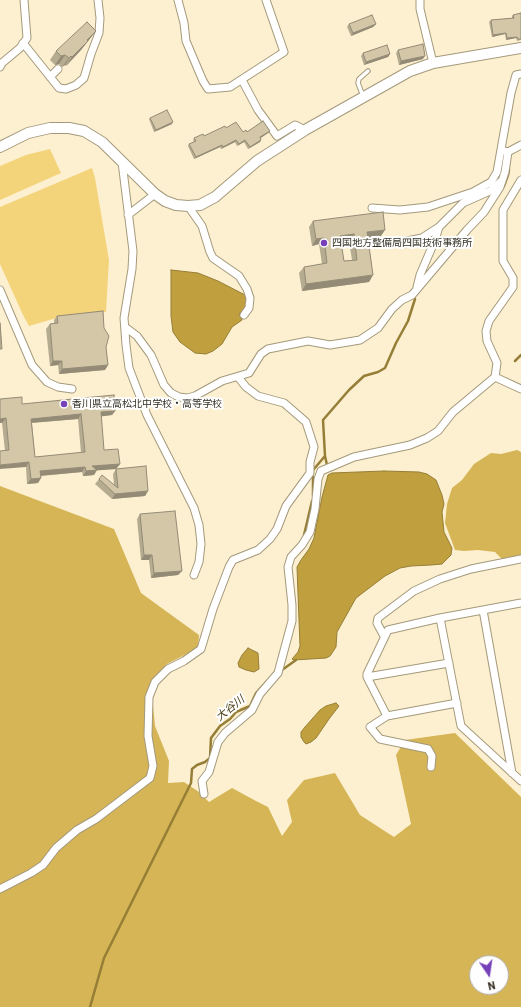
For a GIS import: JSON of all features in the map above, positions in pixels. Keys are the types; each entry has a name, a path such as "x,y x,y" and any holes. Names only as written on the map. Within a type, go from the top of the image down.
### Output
{"street":[{"path":"0,67 2,62 20,48 27,38 24,0"},
{"path":"23,43 59,88 66,88 76,85 84,78 99,34 100,18 98,0"},
{"path":"178,0 184,23 186,41 202,81 208,89 230,87 284,52 266,0"},
{"path":"420,0 420,9 432,63"},
{"path":"0,147 28,133 50,128 69,128 84,131 102,142 155,194 165,201 176,205 200,205 215,196 257,162 305,130 410,72 432,63 521,48"},
{"path":"50,77 58,70"},
{"path":"125,327 137,336 151,355 164,386 179,397 187,398 195,396 215,384 249,373 261,354 268,349 308,341 330,345 360,340 378,328 392,309 402,300 412,295 462,235 484,212 500,187 505,172 505,151 516,75 521,74"},
{"path":"242,80 258,110 277,136 295,124 305,130"},
{"path":"372,208 400,210 428,207 473,192 491,182 497,172 505,151 521,145"},
{"path":"122,162 133,251 132,269 124,318 129,368 147,415 194,508 199,525 201,544 199,562 194,575"},
{"path":"310,473 321,471 354,457 410,445 427,438 438,431 453,412 495,377 498,363 487,341 486,331 489,321 513,287 513,278 503,261 503,210 521,180"},
{"path":"404,244 407,241 422,238 439,227 463,203 490,191 502,181"},
{"path":"128,215 155,194"},
{"path":"188,206 202,226 213,258 239,276 247,289 250,298 249,308 244,315"},
{"path":"417,289 420,275 439,227"},
{"path":"0,290 32,365 47,382 72,389"},
{"path":"0,890 43,865 56,848 77,830 96,819 150,778 153,766 148,736 149,697 155,682 168,669 184,661 201,649 213,609 233,560 258,550 270,540 277,529 286,506 310,473 310,462 314,447 306,422 284,403 258,396 246,387 238,376"},
{"path":"495,377 521,389"},
{"path":"204,794 202,781 209,772 218,742 225,733 252,710 260,694 278,673 292,621 288,567 292,557 310,532 315,509 318,480 321,471"},
{"path":"384,636 377,623 378,618 414,591 440,579 471,569 521,559"},
{"path":"387,716 367,677 367,674 388,630 440,618 521,603"},
{"path":"484,610 512,773"},
{"path":"440,618 461,726 521,782"},
{"path":"367,677 449,663"},
{"path":"431,767 432,756 428,749 380,739 370,727 387,716 456,703"}],"lane":[{"path":"364,97 358,83 359,79 368,71"}],"shaded area":[{"path":"50,149 61,173 0,200 0,166 26,155"},
{"path":"92,168 109,260 106,312 60,317 29,326 0,264 0,207"},
{"path":"171,270 198,273 218,281 247,296 247,307 239,314 242,320 232,327 222,344 213,351 206,354 195,353 180,342 173,332 171,316"},
{"path":"517,450 521,452 521,555 502,559 495,552 455,550 445,523 447,504 452,488 462,480 474,464 491,453 501,454"},
{"path":"384,471 419,472 427,474 436,480 444,504 442,512 444,532 452,548 451,555 442,564 400,568 385,576 356,598 337,632 336,647 330,656 326,658 294,660 292,659 298,652 300,646 297,567 309,549 314,538 328,475 332,473"},
{"path":"0,486 114,529 141,593 199,635 198,648 167,664 151,684 155,726 169,761 168,783 184,782 199,792 209,802 232,788 268,807 282,836 292,822 287,800 304,780 335,773 360,815 394,837 411,824 396,755 405,740 455,733 521,797 521,1007 0,1007"},
{"path":"248,648 258,653 259,669 254,672 239,667 238,663"},
{"path":"336,703 339,706 316,738 306,744 301,737 301,732 320,710 326,706"}],"building":[{"path":"521,13 521,39 518,39 517,37 507,38 506,33 493,35 491,20 514,18 513,15"},
{"path":"372,15 376,24 353,33 349,24"},
{"path":"87,22 96,31 72,57 71,56 69,58 65,55 61,56 56,51"},
{"path":"423,44 425,56 401,61 398,50"},
{"path":"387,45 390,54 366,62 363,53"},
{"path":"167,110 173,122 156,130 150,118"},
{"path":"263,121 270,131 260,137 261,140 250,147 245,140 239,144 236,140 223,147 222,145 196,157 189,144 196,141 194,138 203,134 204,136 225,126 226,128 236,122 243,132 246,130 247,132"},
{"path":"383,212 385,230 367,232 373,275 306,284 304,267 327,263 324,238 316,239 313,221","holes":["354,234 357,260 344,261 340,236"]},
{"path":"103,311 104,328 109,336 106,347 108,365 62,369 62,361 53,361 50,324 58,323 57,316"},
{"path":"0,323 2,349 0,349"},
{"path":"114,395 115,411 101,412 104,450 118,449 120,464 92,466 97,470 86,471 85,467 40,471 41,478 31,479 29,462 0,465 0,451 9,450 6,418 0,419 0,399 22,397 22,404","holes":["81,414 85,452 35,457 31,419"]},
{"path":"146,466 148,491 115,494 99,479 102,475 118,488 116,469"},
{"path":"175,511 182,571 154,573 152,555 144,555 140,514"}],"waterway":[{"path":"504,186 509,170"},
{"path":"314,469 325,456 323,420 349,390 364,376 378,372 385,368 408,321 415,299"},
{"name":"大谷川","path":"515,361 521,355"},
{"path":"325,456 327,465"},
{"name":"大谷川","path":"313,477 313,495"},
{"name":"大谷川","path":"304,535 312,501"},
{"path":"282,670 296,660"},
{"name":"大谷川","path":"90,1007 104,958 191,783 192,769 210,758 211,738 220,726 230,719 236,712 250,706 256,693 267,681"}],"place":[{"name":"四国地方整備局四国技術事務所","path":"324,243"},
{"name":"香川県立高松北中学校・高等学校","path":"64,404"}]}
